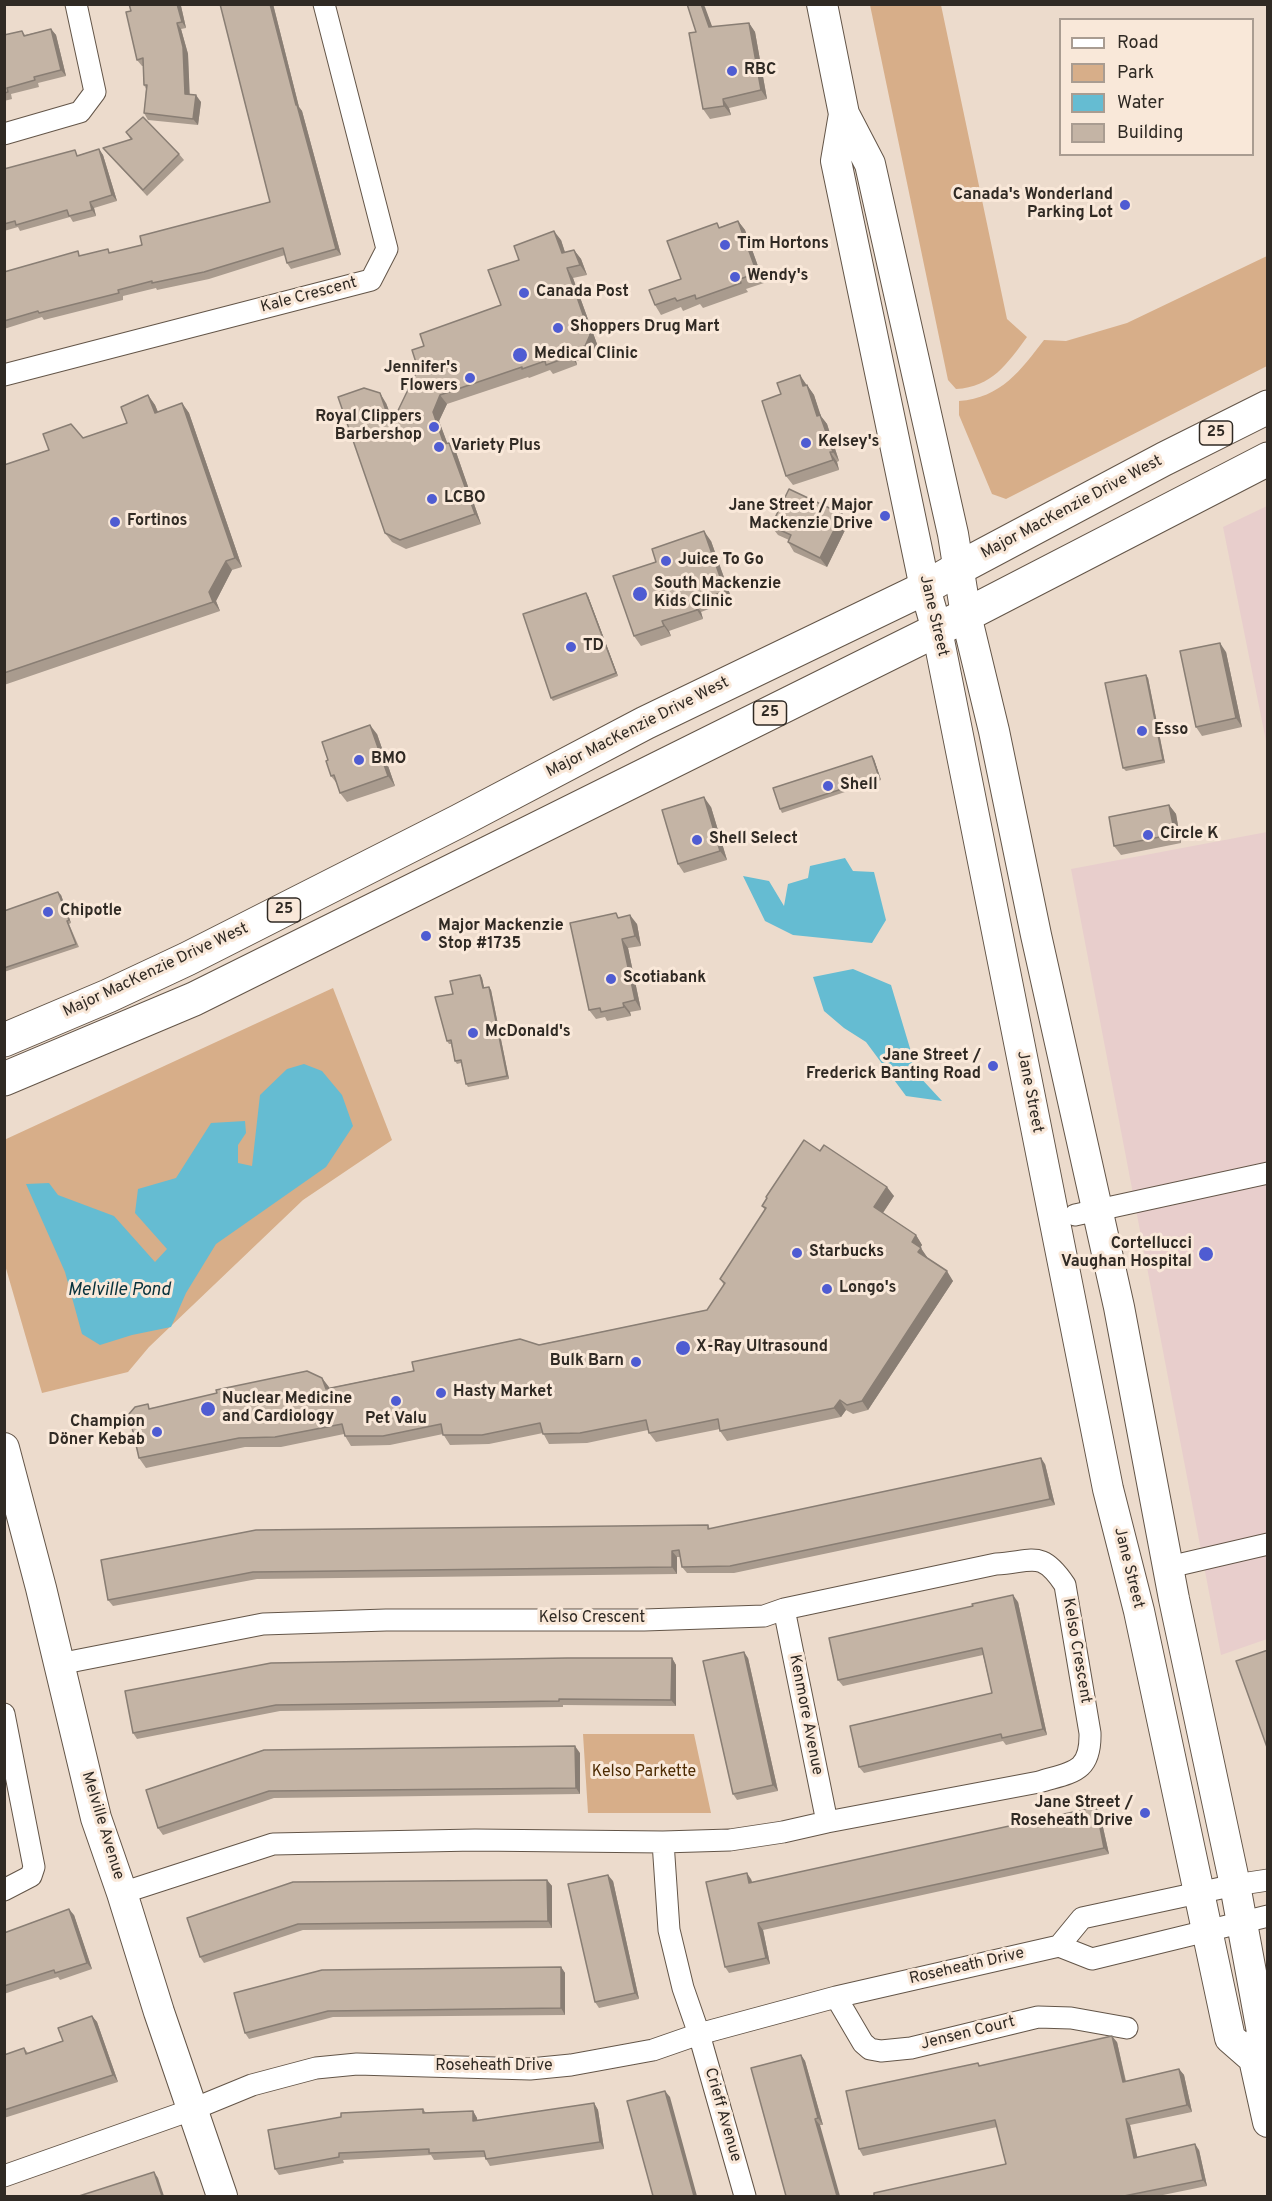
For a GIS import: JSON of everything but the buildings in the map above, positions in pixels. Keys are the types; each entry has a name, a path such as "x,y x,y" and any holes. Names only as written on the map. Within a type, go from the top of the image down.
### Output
{"main road":[{"name":"Jane Street","path":"822,4 844,114 870,164 959,568 966,615 994,731 1036,935 1087,1213 1140,1412 1169,1567 1235,1885 1254,1919 1262,2032 1254,2059 1268,2122"},
{"name":"Jane Street","path":"844,114 836,161 925,588 937,630 1108,1489 1139,1611 1230,2038 1254,2059"},
{"name":"Major MacKenzie Drive West","path":"4,1040 108,996 186,959 459,821 645,723 925,588 1164,459 1268,407"},
{"name":"25","path":"4,1079 194,999 937,630 1268,459"},
{"name":"Melville Avenue","path":"4,1448 41,1588 96,1818 191,2110 222,2196"}],"street":[{"path":"4,134 80,112 95,92 76,4"},
{"name":"Kale Crescent","path":"4,375 371,280 387,249 324,4"},
{"path":"1087,1213 1268,1173"},
{"path":"1169,1567 1268,1545"},
{"name":"Kelso Crescent","path":"59,1664 263,1624 409,1620 654,1620 764,1616 784,1609 996,1564 1034,1559 1046,1562 1055,1570 1065,1585 1091,1751 1085,1763 1071,1772 1039,1782 783,1832 730,1840 663,1842 475,1840 273,1844 122,1893"},
{"name":"Kenmore Avenue","path":"784,1609 826,1822"},
{"path":"4,1714 34,1867 31,1876 4,1890"},
{"name":"Crieff Avenue","path":"663,1842 669,1930 683,1988 699,2034 745,2196"},
{"path":"1254,1919 1092,1959 1059,1946 1082,1918 1268,1880"},
{"name":"Roseheath Drive","path":"4,2176 191,2110 252,2085 316,2068 357,2064 530,2069 571,2065 653,2050 699,2034 836,1997 1059,1946"},
{"name":"Jensen Court","path":"836,1997 863,2043 870,2049 881,2051 910,2048 1038,2017 1071,2018 1127,2028"}],"shaded area":[{"path":"1267,506 1267,746 1223,527"},
{"name":"Cortellucci Vaughan Hospital","path":"1267,832 1267,1639 1221,1655 1071,869"}],"green space":[{"path":"870,5 941,5 1007,319 1027,337 1005,365 989,379 969,387 956,389 948,380"},
{"path":"1267,256 1267,366 1006,499 992,494 959,415 959,401 987,394 1009,381 1044,340 1066,341 1127,323"},
{"path":"333,988 392,1140 303,1200 149,1347 128,1372 42,1393 5,1265 4,1140"},
{"name":"Kelso Parkette","path":"583,1734 694,1734 711,1813 588,1813"}],"water":[{"path":"845,858 853,871 874,872 886,920 872,943 793,935 765,921 743,876 769,881 784,906 788,884 808,878 810,866"},
{"path":"853,969 891,985 918,1075 942,1101 906,1096 866,1042 844,1028 824,1011 813,977"},
{"name":"Melville Pond","path":"304,1064 322,1071 342,1095 353,1126 326,1167 216,1244 186,1293 171,1327 132,1335 100,1345 82,1334 65,1272 26,1184 49,1183 58,1195 114,1216 155,1262 167,1249 135,1213 138,1189 176,1178 211,1123 245,1121 246,1133 238,1145 238,1163 252,1166 260,1095 287,1069"}],"place":[{"name":"RBC","path":"732,71"},
{"name":"Canada's Wonderland Parking Lot","path":"1125,205"},
{"name":"Tim Hortons","path":"725,245"},
{"name":"Wendy's","path":"735,277"},
{"name":"Canada Post","path":"524,293"},
{"name":"Shoppers Drug Mart","path":"558,328"},
{"name":"Medical Clinic","path":"520,355"},
{"name":"Jennifer's Flowers","path":"470,378"},
{"name":"Royal Clippers Barbershop","path":"434,427"},
{"name":"Kelsey's","path":"806,443"},
{"name":"Variety Plus","path":"439,447"},
{"name":"LCBO","path":"432,499"},
{"name":"Jane Street / Major Mackenzie Drive","path":"885,516"},
{"name":"Fortinos","path":"115,522"},
{"name":"Juice To Go","path":"666,561"},
{"name":"South Mackenzie Kids Clinic","path":"640,594"},
{"name":"TD","path":"571,647"},
{"name":"Esso","path":"1142,731"},
{"name":"BMO","path":"359,760"},
{"name":"Shell","path":"828,786"},
{"name":"Circle K","path":"1148,835"},
{"name":"Shell Select","path":"697,840"},
{"name":"Chipotle","path":"48,912"},
{"name":"Major Mackenzie Stop #1735","path":"426,936"},
{"name":"Scotiabank","path":"611,979"},
{"name":"McDonald's","path":"473,1033"},
{"name":"Jane Street / Frederick Banting Road","path":"993,1066"},
{"name":"Starbucks","path":"797,1253"},
{"name":"Cortellucci Vaughan Hospital","path":"1206,1254"},
{"name":"Longo's","path":"827,1289"},
{"name":"X-Ray Ultrasound","path":"683,1348"},
{"name":"Bulk Barn","path":"636,1362"},
{"name":"Hasty Market","path":"441,1393"},
{"name":"Pet Valu","path":"396,1401"},
{"name":"Nuclear Medicine and Cardiology","path":"208,1409"},
{"name":"Champion Döner Kebab","path":"157,1432"},
{"name":"Jane Street / Roseheath Drive","path":"1145,1813"}]}
